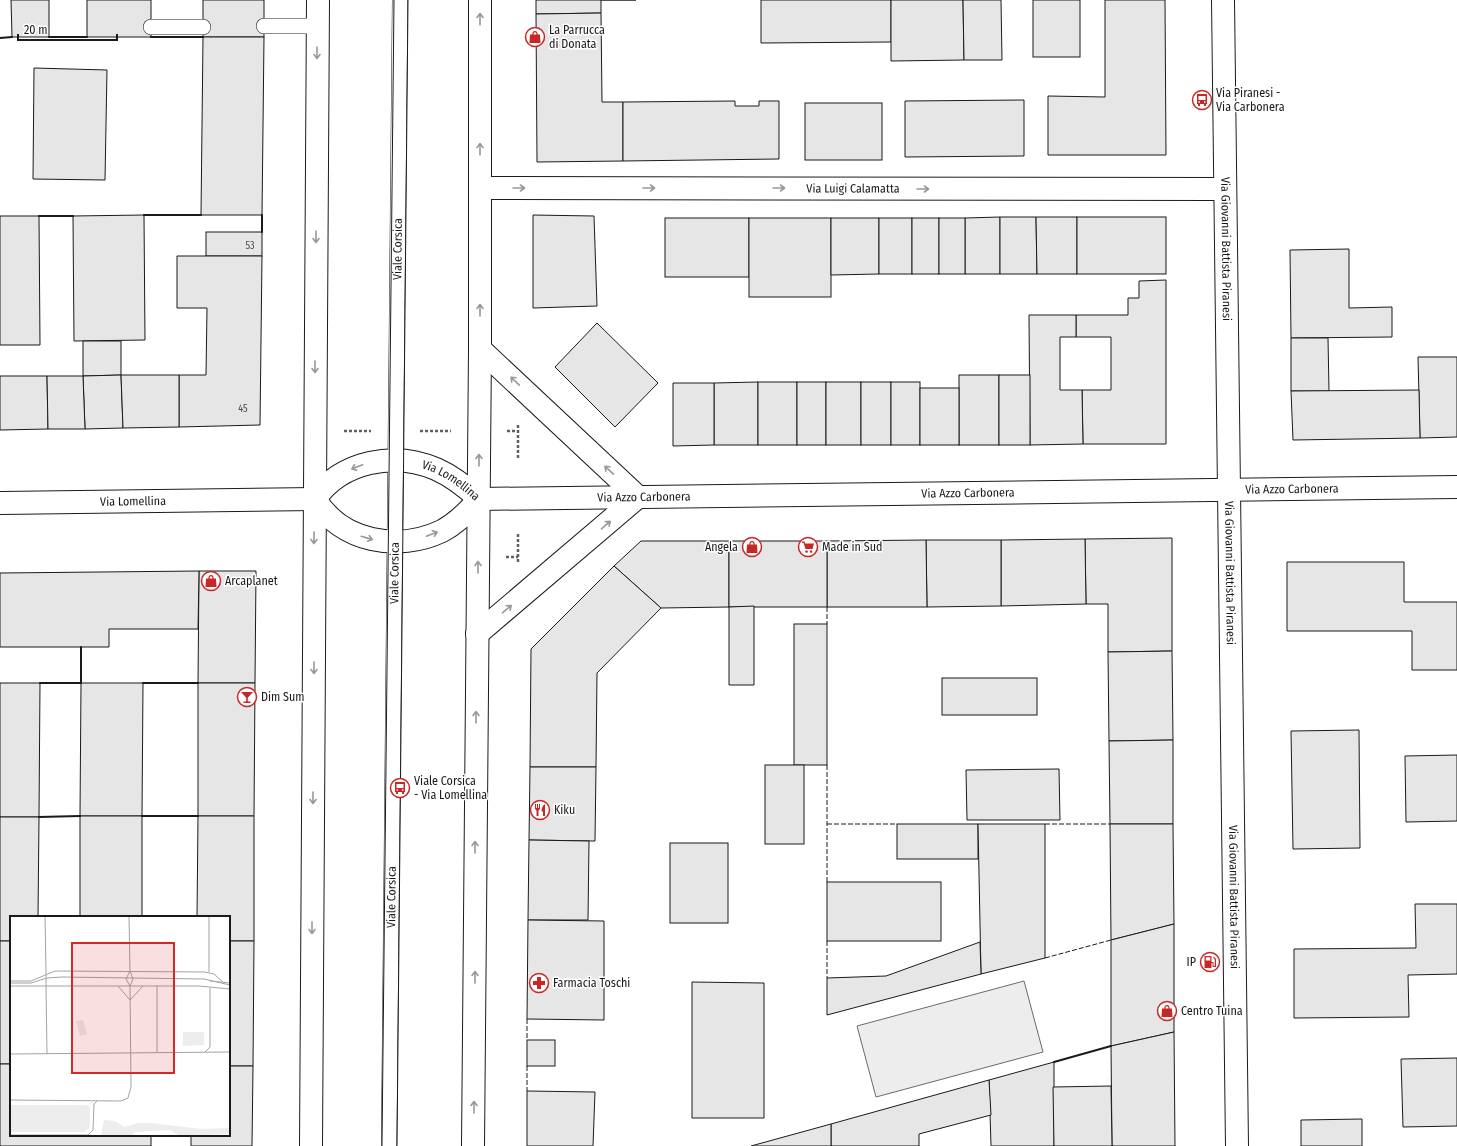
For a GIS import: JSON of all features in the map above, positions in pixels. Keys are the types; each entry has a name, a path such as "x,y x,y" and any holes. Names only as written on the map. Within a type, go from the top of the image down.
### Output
{"street":[{"path":"311,1146 318,0"},
{"path":"473,1146 480,348 480,0"},
{"name":"Via Giovanni Battista Piranesi","path":"1223,0 1237,1146"},
{"name":"Via Luigi Calamatta","path":"480,188 1225,189"},
{"path":"477,634 638,497 480,348"},
{"name":"Via Lomellina","path":"396,460 413,462 436,468 458,481 478,499 467,513 443,530 415,540 394,542 368,538 352,533 329,519 315,499 321,490 331,481 355,468 377,462 396,460"},
{"name":"Via Azzo Carbonera","path":"478,499 1457,487"},
{"name":"Via Lomellina","path":"0,503 315,499"}],"lane":[{"name":"Viale Corsica","path":"389,1146 400,0"},
{"path":"264,26 317,26"},
{"path":"151,27 203,27"}],"path":[{"path":"342,430 377,430"},
{"path":"416,431 455,431"},
{"path":"503,431 517,431 518,458"},
{"path":"503,557 518,557 518,534"}],"shaded area":[{"path":"1024,981 1043,1052 876,1097 857,1026"}],"building":[{"path":"11,0 49,0 49,37 12,37"},
{"path":"87,0 151,0 151,37 87,37"},
{"path":"203,0 264,0 264,37 203,37"},
{"path":"536,0 601,0 601,13 536,14"},
{"path":"761,0 891,0 891,42 761,43"},
{"path":"891,0 963,0 964,60 891,61"},
{"path":"963,0 1001,0 1002,60 964,60"},
{"path":"1033,0 1080,0 1080,57 1033,57"},
{"path":"1105,0 1165,0 1166,155 1048,155 1048,96 1105,97"},
{"path":"601,13 602,102 623,102 623,161 537,162 536,14"},
{"path":"203,37 264,37 262,215 201,215"},
{"path":"34,68 107,70 105,180 33,179"},
{"path":"1024,100 1024,156 905,157 905,101"},
{"path":"735,101 735,106 759,106 759,101 779,101 779,159 623,161 623,102"},
{"path":"805,103 882,103 882,160 805,160"},
{"path":"144,215 145,340 74,341 73,216"},
{"path":"533,215 594,216 597,306 533,308"},
{"path":"0,216 39,216 40,345 0,345"},
{"path":"1000,217 1000,274 965,274 965,218"},
{"path":"1000,217 1036,217 1037,274 1000,274"},
{"path":"1036,217 1077,217 1077,274 1037,274"},
{"path":"1077,217 1166,217 1166,274 1077,274"},
{"path":"665,218 749,218 749,277 665,277"},
{"path":"749,218 831,218 831,297 749,297"},
{"path":"831,218 879,218 879,274 831,275"},
{"path":"879,218 912,218 912,274 879,274"},
{"path":"912,218 939,218 939,274 912,274"},
{"path":"939,218 965,218 965,274 939,274"},
{"path":"206,232 262,232 262,256 206,256"},
{"path":"1349,249 1349,308 1392,307 1392,337 1291,338 1290,250"},
{"path":"177,256 262,256 260,425 179,427 179,375 206,375 207,308 177,308"},
{"path":"1166,280 1166,444 1083,444 1082,390 1111,390 1111,337 1076,337 1076,315 1128,315 1128,298 1139,298 1139,281"},
{"path":"1029,315 1076,315 1076,337 1060,337 1060,390 1082,390 1083,444 1030,445"},
{"path":"597,323 658,383 615,427 555,367"},
{"path":"1291,338 1328,338 1329,391 1291,391"},
{"path":"83,341 121,341 121,375 83,376"},
{"path":"1418,357 1457,357 1457,437 1420,438"},
{"path":"121,375 123,428 85,429 83,376"},
{"path":"121,375 179,375 179,427 123,428"},
{"path":"959,375 999,375 999,445 959,445"},
{"path":"999,375 1030,375 1030,445 999,445"},
{"path":"0,376 47,376 48,429 0,430"},
{"path":"47,376 83,376 85,429 48,429"},
{"path":"758,382 758,445 714,445 714,383"},
{"path":"758,382 797,382 797,445 758,445"},
{"path":"797,382 826,382 826,445 797,445"},
{"path":"826,382 861,382 861,445 826,445"},
{"path":"861,382 891,382 891,445 861,445"},
{"path":"891,382 920,382 920,445 891,445"},
{"path":"673,383 714,383 714,445 673,446"},
{"path":"920,388 959,388 959,445 920,445"},
{"path":"1419,390 1420,438 1293,440 1291,391"},
{"path":"1172,538 1172,651 1108,652 1108,604 1086,604 1085,539"},
{"path":"1085,539 1086,604 1001,606 1001,540"},
{"path":"926,540 1001,540 1001,606 927,607"},
{"path":"926,540 927,607 827,607 827,541"},
{"path":"641,541 729,541 729,607 661,608 614,566"},
{"path":"729,541 827,541 827,607 729,607"},
{"path":"1287,562 1404,562 1404,602 1457,602 1457,670 1412,670 1412,631 1287,631"},
{"path":"614,566 661,608 597,673 596,767 530,767 531,649"},
{"path":"199,571 256,571 255,683 198,683"},
{"path":"199,571 198,629 109,629 109,647 0,647 0,573"},
{"path":"754,606 754,685 729,685 729,607"},
{"path":"794,624 827,624 827,765 794,765"},
{"path":"1172,651 1173,740 1109,741 1108,652"},
{"path":"942,678 1037,678 1037,715 942,715"},
{"path":"0,683 40,683 39,817 0,817"},
{"path":"81,683 143,683 142,816 80,816"},
{"path":"198,683 255,683 254,816 198,816"},
{"path":"1359,730 1360,848 1293,849 1291,731"},
{"path":"1173,740 1173,824 1110,824 1109,741"},
{"path":"1457,755 1457,821 1406,822 1405,756"},
{"path":"765,765 804,765 804,844 765,844"},
{"path":"530,767 596,767 595,841 529,840"},
{"path":"1059,769 1060,820 967,820 966,770"},
{"path":"80,816 142,816 142,916 80,916"},
{"path":"198,816 254,816 254,941 230,941 230,916 197,916"},
{"path":"0,817 39,817 38,916 10,916 10,941 0,941"},
{"path":"897,824 978,824 978,859 897,859"},
{"path":"978,824 1045,824 1045,958 981,974"},
{"path":"1110,824 1173,824 1174,924 1111,940"},
{"path":"529,840 589,841 588,920 528,920"},
{"path":"670,843 728,843 728,923 670,923"},
{"path":"827,882 941,882 941,941 827,941"},
{"path":"1415,904 1457,904 1457,974 1408,975 1409,1017 1294,1018 1294,949 1416,948"},
{"path":"528,920 604,921 604,1020 527,1019"},
{"path":"1174,924 1174,1032 1111,1046 1111,940"},
{"path":"0,941 10,941 10,1064 0,1064"},
{"path":"230,941 254,941 253,1066 230,1066"},
{"path":"980,942 981,974 827,1015 827,978 886,976"},
{"path":"692,982 764,983 764,1118 692,1118"},
{"path":"1174,1032 1175,1146 1112,1146 1111,1046"},
{"path":"527,1040 555,1040 555,1066 527,1066"},
{"path":"1457,1058 1457,1126 1403,1127 1401,1059"},
{"path":"1054,1062 1054,1146 991,1146 989,1080"},
{"path":"0,1064 10,1064 10,1136 151,1136 151,1146 0,1146"},
{"path":"230,1066 253,1066 252,1146 191,1146 191,1136 230,1136"},
{"path":"989,1080 991,1115 919,1134 919,1146 831,1146 831,1124"},
{"path":"1111,1086 1112,1146 1054,1146 1053,1087"},
{"path":"527,1091 595,1092 593,1146 527,1146"},
{"path":"1362,1119 1362,1146 1301,1146 1301,1120"},
{"path":"831,1124 831,1146 751,1146"}],"tram line":[{"path":"382,1146 394,0"},
{"path":"397,1146 408,0"}],"fence":[{"path":"827,607 827,624"},
{"path":"827,765 827,882"},
{"path":"827,824 897,824"},
{"path":"1045,824 1110,824"},
{"path":"1045,958 1111,940"},
{"path":"827,941 827,978"},
{"path":"527,1019 527,1040"},
{"path":"527,1066 527,1091"}],"wall":[{"path":"0,38 12,37"},
{"path":"49,37 87,37"},
{"path":"151,37 203,37"},
{"path":"144,215 201,215"},
{"path":"262,215 262,232"},
{"path":"39,216 73,216"},
{"path":"40,683 81,683 81,647"},
{"path":"143,683 198,683"},
{"path":"39,817 80,816"},
{"path":"142,816 198,816"},
{"path":"1054,1062 1111,1046"}],"place":[{"name":"La Parrucca di Donata","path":"535,37"},
{"name":"Via Piranesi - Via Carbonera","path":"1202,100"},
{"name":"Angela","path":"752,547"},
{"name":"Made in Sud","path":"808,547"},
{"name":"Arcaplanet","path":"211,581"},
{"name":"Dim Sum","path":"247,697"},
{"name":"Viale Corsica - Via Lomellina","path":"400,788"},
{"name":"Kiku","path":"540,810"},
{"name":"IP","path":"1210,962"},
{"name":"Farmacia Toschi","path":"539,983"},
{"name":"Centro Tuina","path":"1167,1011"}]}
